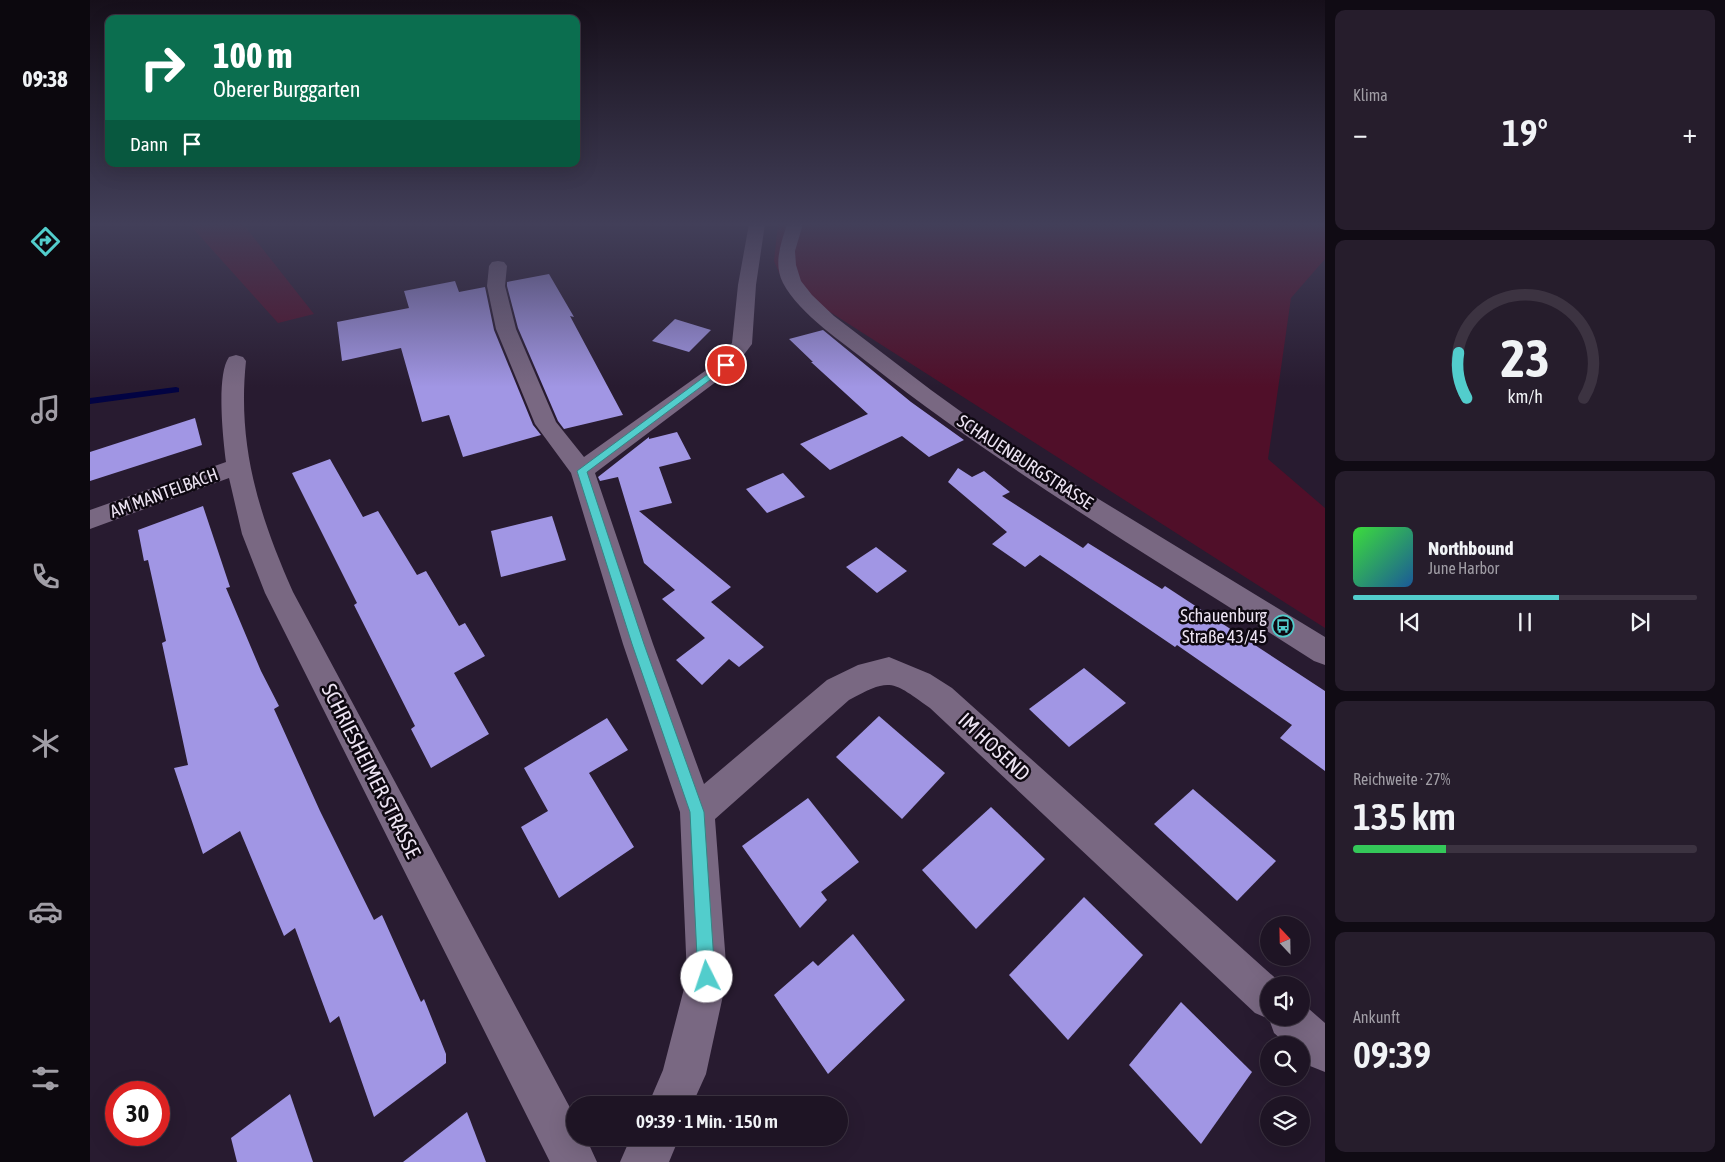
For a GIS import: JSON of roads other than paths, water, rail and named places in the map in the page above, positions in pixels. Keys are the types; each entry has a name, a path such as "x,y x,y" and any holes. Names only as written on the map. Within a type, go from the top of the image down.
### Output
{"street":[{"path":"497,278 496,286 506,329 546,424 582,471 638,644 697,812 707,977 684,1074 674,1096"},
{"path":"582,471 726,365 742,344 748,278"},
{"name":"SCHAUENBURGSTRASSE","path":"791,278 805,299 827,320 923,395 984,439 1325,652"},
{"name":"SCHRIESHEIMER STRASSE","path":"236,361 232,387 238,466 252,526 279,593 574,1162"},
{"name":"AM MANTELBACH","path":"90,520 238,466"},
{"name":"IM HOSEND","path":"697,812 838,690 869,674 889,670 918,682 941,698 1260,991"},
{"path":"1298,1026 1325,1051"},
{"path":"643,1162 652,1146"}],"waterway":[{"path":"90,401 176,390"}],"place":[{"name":"Schauenburg Straße 43/45","path":"1283,626"}]}
